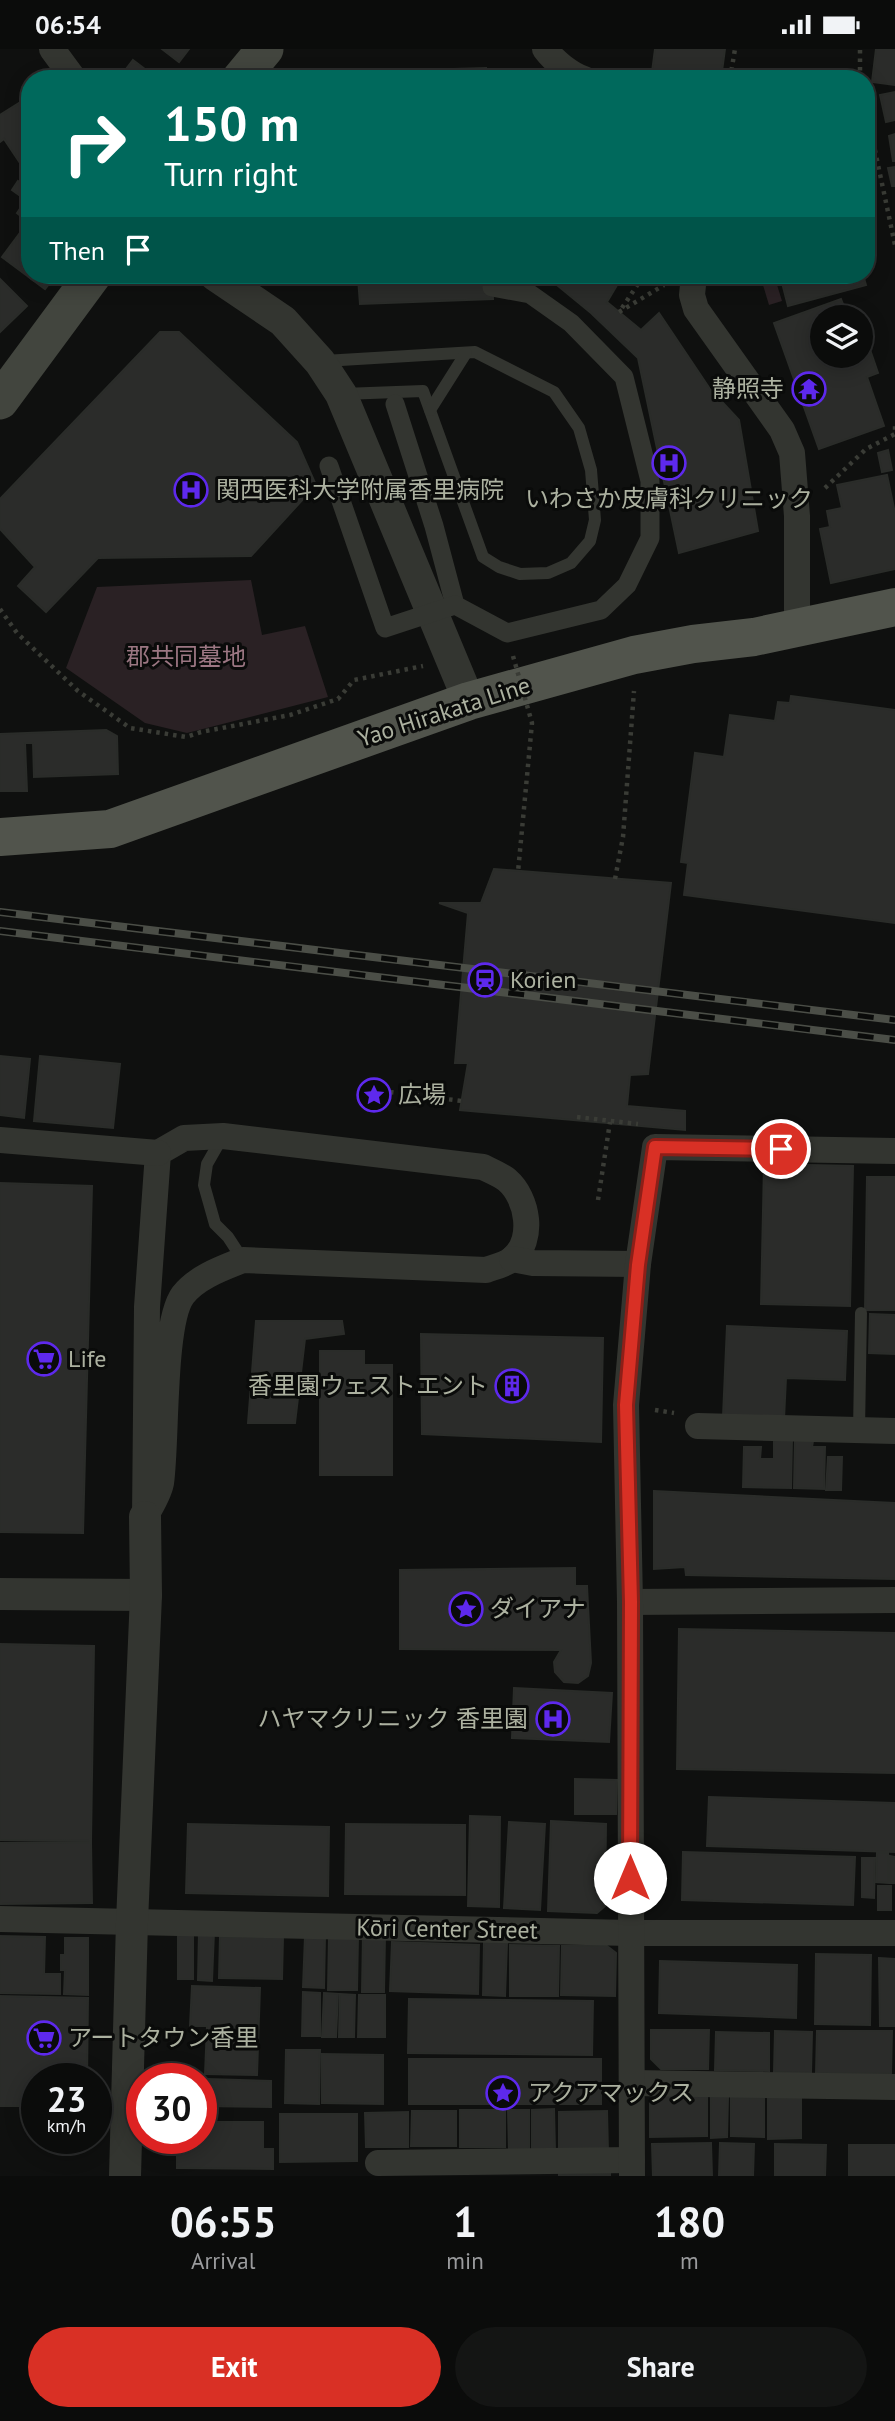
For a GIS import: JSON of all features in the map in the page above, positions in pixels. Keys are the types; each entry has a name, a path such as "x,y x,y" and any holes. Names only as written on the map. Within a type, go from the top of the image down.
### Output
{"main road":[{"path":"248,70 265,49"},
{"path":"0,401 86,284"},
{"name":"Yao Hirakata Line","path":"0,837 110,829 469,701 634,655 693,644 754,637 895,607"}],"street":[{"path":"52,49 67,70"},
{"path":"545,49 570,70"},
{"path":"228,284 284,321 320,362 341,394 469,701"},
{"path":"686,284 696,309 782,430 792,453 797,516 797,628"},
{"path":"395,404 434,526 455,605 506,633 601,610 627,585 650,538 650,481 624,377 571,323 530,294 492,287"},
{"path":"329,465 385,628 455,605"},
{"path":"0,1140 158,1153 184,1138 223,1136 483,1167 506,1179 519,1193 525,1210 522,1246 512,1259 486,1270 243,1259 202,1279 183,1296 172,1323 160,1486 145,1517"},
{"path":"378,2162 632,2168 631,1602 626,1405 638,1265 655,1147 895,1151"},
{"path":"125,2176 131,1922 146,1595 147,1307 158,1153"},
{"path":"512,1259 533,1263 638,1265"},
{"path":"698,1426 895,1431"},
{"path":"0,1594 146,1595"},
{"path":"631,1602 895,1600"},
{"name":"Kōri Center Street","path":"0,1919 630,1933 895,1933"},
{"path":"632,2083 895,2087"}],"lane":[{"path":"320,362 475,352 554,392 579,428 592,470 595,520 590,541 571,563 548,573 520,574 499,567 483,557 423,391 341,394"},
{"path":"430,410 466,353"},
{"path":"223,1136 206,1164 204,1185 215,1224 243,1259"},
{"path":"859,1430 861,1313"}],"path":[{"path":"732,70 735,49"},
{"path":"860,49 860,70"},
{"path":"875,151 895,245"},
{"path":"638,284 620,312 671,284"},
{"path":"797,516 866,449 895,434 895,426"},
{"path":"0,609 17,633 78,691 130,728 186,737 290,715 338,699 354,680 453,660"},
{"path":"506,633 532,723 518,872"},
{"path":"615,879 623,837 635,680"},
{"path":"390,1092 462,1101"},
{"path":"577,1117 610,1122 598,1200"},
{"path":"626,1405 695,1417 698,1426"}],"green space":[{"path":"763,284 777,284 782,301 769,305"},
{"name":"郡共同墓地","path":"251,580 262,635 305,626 328,697 187,733 145,723 66,668 97,587"}],"building":[{"path":"162,49 189,49 179,62"},
{"path":"655,49 725,49 722,70 652,70"},
{"path":"876,49 895,49 895,85 875,82"},
{"path":"133,60 146,70 125,70"},
{"path":"486,68 486,70 419,70"},
{"path":"895,92 895,120 886,122 880,95"},
{"path":"21,102 21,164 4,139 0,142 0,115"},
{"path":"895,134 895,161 893,161 889,136"},
{"path":"895,167 895,186 892,186 888,168"},
{"path":"18,181 21,183 21,196 12,190"},
{"path":"21,231 21,271 2,257"},
{"path":"0,279 27,306 0,332"},
{"path":"358,284 492,284 493,299 360,304"},
{"path":"556,284 618,284 607,302 641,330 659,313 710,389 739,420 758,531 679,553 638,358"},
{"path":"782,284 866,285 788,306"},
{"path":"841,299 843,305 824,305"},
{"path":"810,310 810,368 873,368 873,358 878,373 867,377 884,426 819,449 774,323"},
{"path":"160,332 179,332 297,442 316,485 251,556 98,558 46,612 18,586 35,567 0,529 0,499"},
{"path":"888,450 892,470 882,472 878,453"},
{"path":"887,475 895,513 895,569 831,583 820,529 830,527 827,511 842,508 837,485"},
{"path":"791,696 895,710 895,923 684,895 688,863 681,862 695,753 724,757 730,715 775,721 778,702 790,703"},
{"path":"106,730 117,736 118,774 34,777 33,743 25,743 27,791 0,791 0,734"},
{"path":"494,869 671,883 648,1074 630,1075 627,1106 685,1111 685,1130 460,1110 468,1063 455,1063 468,913 439,903 481,903"},
{"path":"0,1056 30,1059 24,1118 0,1115"},
{"path":"40,1056 120,1064 113,1128 34,1121"},
{"path":"764,1164 853,1166 850,1306 761,1304"},
{"path":"867,1177 895,1177 895,1310 865,1310"},
{"name":"Life","path":"0,1183 92,1186 83,1533 0,1532"},
{"path":"870,1314 895,1315 895,1354 869,1353"},
{"path":"256,1321 342,1321 344,1334 305,1339 295,1423 248,1423"},
{"path":"727,1326 847,1331 845,1380 786,1378 784,1419 723,1416"},
{"name":"香里園ウェストエント","path":"421,1334 603,1338 601,1442 422,1434"},
{"path":"320,1351 364,1351 364,1365 392,1365 392,1475 320,1475"},
{"path":"774,1438 792,1438 791,1488 743,1487 744,1447 761,1447 760,1459 774,1459"},
{"path":"795,1441 813,1441 812,1447 825,1447 824,1489 794,1488"},
{"path":"828,1457 842,1457 841,1490 826,1490"},
{"path":"654,1491 895,1503 895,1579 686,1575 685,1567 654,1569"},
{"path":"575,1568 575,1586 587,1586 591,1663 588,1676 578,1683 564,1682 555,1672 554,1662 561,1650 400,1649 400,1570"},
{"path":"679,1629 895,1633 895,1773 677,1769"},
{"path":"0,1644 94,1646 91,1841 0,1840"},
{"path":"514,1688 612,1693 609,1742 512,1738"},
{"path":"575,1779 617,1780 616,1814 575,1814"},
{"path":"709,1797 895,1803 895,1852 707,1846"},
{"path":"470,1816 500,1817 499,1907 468,1906"},
{"path":"551,1821 606,1824 605,1906 597,1913 548,1911"},
{"path":"509,1822 545,1824 540,1910 504,1908"},
{"path":"188,1824 329,1827 328,1896 186,1893"},
{"path":"346,1824 465,1825 465,1895 345,1894"},
{"path":"91,1842 92,1903 0,1904 0,1843"},
{"path":"683,1852 855,1857 853,1905 682,1900"},
{"path":"877,1853 888,1853 888,1883 876,1882"},
{"path":"890,1856 895,1857 895,1883 890,1883"},
{"path":"862,1858 875,1858 874,1898 862,1897"},
{"path":"878,1886 891,1886 891,1910 878,1910"},
{"path":"193,1932 193,1979 178,1979 178,1933"},
{"path":"199,1932 214,1932 212,1981 198,1980"},
{"path":"363,1935 385,1936 384,1992 362,1992"},
{"path":"0,1936 45,1937 44,1974 60,1974 60,1994 0,1993"},
{"path":"220,1936 283,1937 282,1979 219,1978"},
{"path":"305,1936 325,1936 324,1988 303,1987"},
{"path":"329,1937 358,1937 357,1990 328,1990"},
{"path":"65,1938 88,1938 88,1995 64,1994 65,1970 61,1970 61,1955 65,1955"},
{"path":"392,1942 479,1945 478,1994 390,1991"},
{"path":"484,1943 507,1943 505,1996 483,1995"},
{"path":"510,1945 559,1946 558,1996 510,1996"},
{"path":"562,1946 607,1946 616,1953 615,1996 561,1995"},
{"path":"816,1954 871,1955 870,2025 815,2024"},
{"path":"879,1958 895,1959 895,2026 880,2026"},
{"path":"660,1961 797,1965 796,2018 659,2013"},
{"path":"192,1986 260,1988 257,2075 217,2074 217,2063 205,2063 207,2026 190,2026"},
{"path":"303,1992 320,1993 320,2036 302,2036"},
{"path":"324,1993 338,1994 336,2037 322,2037"},
{"path":"340,1994 355,1995 354,2037 339,2037"},
{"path":"359,1995 385,1995 385,2037 358,2037"},
{"name":"アートタウン香里","path":"0,1996 88,1998 87,2063 21,2063 21,2106 0,2106"},
{"path":"409,1999 593,2001 592,2055 408,2053"},
{"path":"651,2030 709,2030 708,2069 661,2069 651,2059"},
{"path":"775,2031 812,2032 811,2073 774,2072"},
{"path":"817,2031 892,2031 891,2073 816,2073"},
{"path":"716,2032 769,2033 769,2071 715,2070"},
{"path":"286,2050 320,2050 319,2104 285,2103"},
{"path":"322,2054 383,2055 383,2104 322,2103"},
{"path":"409,2059 601,2059 601,2104 409,2104"},
{"path":"217,2079 271,2081 271,2107 217,2106"},
{"path":"657,2095 707,2095 707,2136 650,2137 650,2103"},
{"path":"711,2097 728,2097 727,2137 711,2138"},
{"path":"731,2098 764,2098 764,2137 731,2136"},
{"path":"768,2098 801,2098 801,2138 768,2139"},
{"path":"554,2109 555,2150 532,2150 532,2110"},
{"path":"460,2110 505,2110 505,2147 460,2147"},
{"path":"508,2110 529,2110 529,2149 509,2149"},
{"path":"412,2111 456,2111 456,2146 411,2146"},
{"path":"607,2111 608,2151 559,2150 559,2112"},
{"path":"408,2112 408,2147 366,2147 365,2113"},
{"path":"280,2114 357,2114 357,2161 280,2162"},
{"path":"217,2122 263,2122 263,2149 273,2149 273,2169 177,2168 177,2154 217,2154"},
{"path":"711,2143 712,2176 653,2176 652,2144"},
{"path":"720,2143 754,2144 753,2176 719,2176"},
{"path":"775,2144 826,2145 825,2176 775,2176"},
{"path":"849,2145 895,2145 895,2176 849,2176"},
{"path":"610,2173 610,2176 559,2176 559,2174"}],"railway":[{"path":"0,912 895,1020"},
{"path":"0,931 895,1040"}],"place":[{"name":"静照寺","path":"809,389"},
{"name":"いわさか皮膚科クリニック","path":"669,463"},
{"name":"関西医科大学附属香里病院","path":"191,490"},
{"name":"Korien","path":"485,980"},
{"name":"広場","path":"374,1095"},
{"name":"Life","path":"44,1359"},
{"name":"香里園ウェストエント","path":"512,1386"},
{"name":"ダイアナ","path":"466,1609"},
{"name":"ハヤマクリニック 香里園","path":"553,1719"},
{"name":"アートタウン香里","path":"44,2038"},
{"name":"アクアマックス","path":"503,2093"}],"route":[{"path":"630,1878 631,1602 626,1405 638,1265 655,1147 781,1149"}]}
